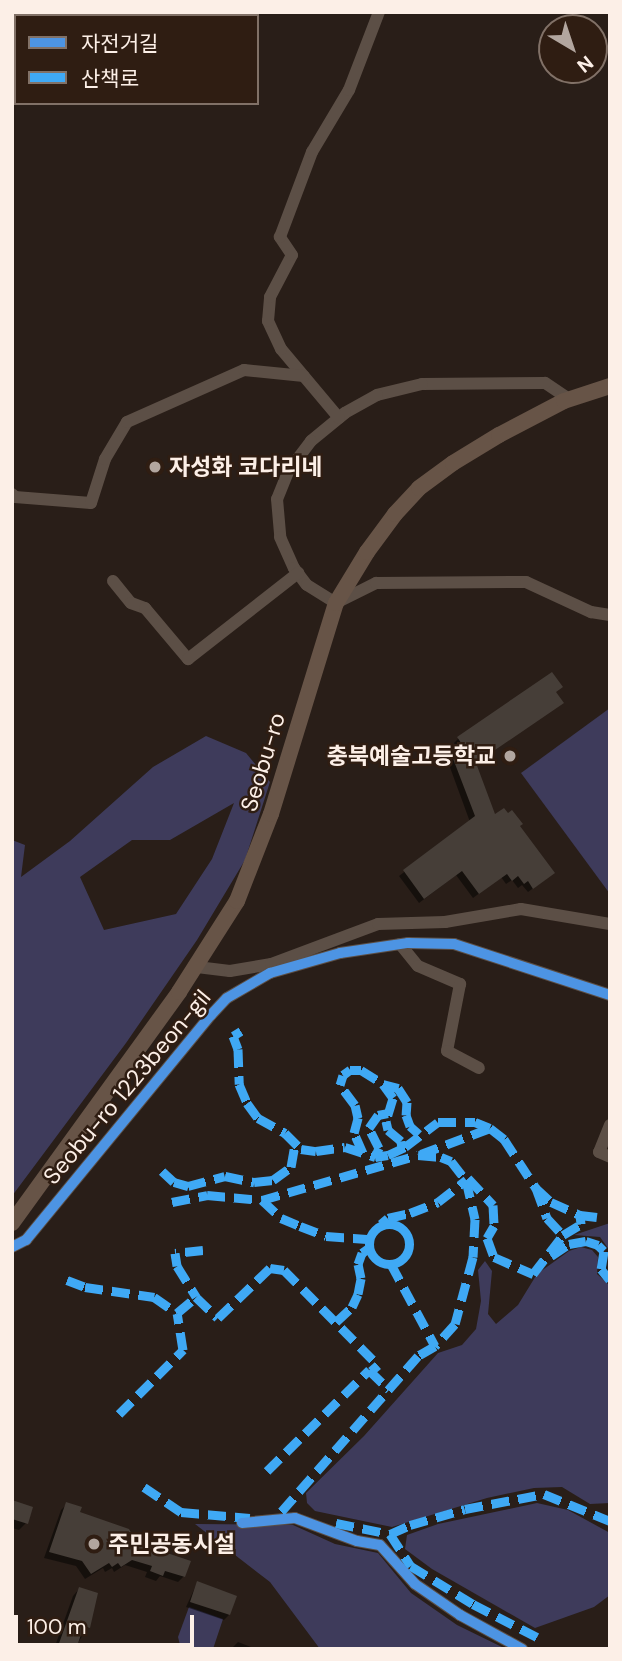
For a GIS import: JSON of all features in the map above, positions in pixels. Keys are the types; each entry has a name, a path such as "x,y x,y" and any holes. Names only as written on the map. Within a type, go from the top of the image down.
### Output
{"main road":[{"name":"Seobu-ro","path":"12,1223 197,967 237,901 253,864 336,603 374,542 419,488 499,435 569,399 610,386"}],"street":[{"path":"339,418 281,349 268,321 270,297 292,256 280,237 312,152 349,90 379,12"},
{"path":"12,494 28,499 92,503 105,459 127,422 244,370 304,376"},
{"path":"569,399 545,383 422,384 377,395 339,418 311,441 288,472 277,499 280,537 307,585 336,603 376,583 526,582 591,612 610,615"},
{"path":"113,581 131,603 145,608 188,660 298,573"},
{"path":"197,967 230,971 271,964 378,924 444,922 522,909 610,924"},
{"path":"334,939 337,954"},
{"path":"400,944 418,966 460,984 447,1051 479,1068"},
{"name":"Seobu-ro 1223beon-gil","path":"12,1247 26,1240 110,1135 227,998 270,973 337,954 400,944 454,944 610,995"},
{"path":"610,1125 599,1152 610,1157"},
{"path":"242,1523 295,1518 357,1541 380,1545 415,1584 460,1615 522,1649"}],"shaded area":[{"path":"610,708 610,894 521,773"},
{"path":"206,736 246,753 270,782 245,860 197,940 126,1043 12,1196 12,840 25,845 21,877 70,841 153,767","holes":["234,803 212,859 176,914 104,930 80,877 132,840 170,840"]},
{"path":"610,1223 610,1251 600,1237 574,1235"},
{"path":"581,1247 592,1250 598,1257 597,1274 610,1286 610,1503 590,1504 562,1487 534,1488 487,1498 392,1527 315,1511 307,1503 306,1493 364,1436 438,1353 462,1345 476,1329 481,1301 478,1270 485,1261 492,1271 488,1314 496,1324 518,1305 537,1274 569,1251"},
{"path":"537,1503 568,1510 610,1533 610,1595 594,1607 535,1628 432,1569 405,1549 407,1535 438,1524"},
{"path":"195,1524 293,1525 335,1544 378,1553 411,1593 457,1625 506,1649 320,1649 270,1582"},
{"path":"189,1607 223,1619 213,1649 181,1649 178,1637"}],"building":[{"path":"552,672 563,687 556,692 564,703 476,763 495,814 504,808 508,813 512,810 523,824 520,826 555,873 533,889 528,881 524,884 518,876 512,881 507,874 479,894 462,871 424,899 403,870 475,816 452,756 464,747 457,737"},
{"path":"12,1500 33,1507 28,1524 12,1519"},
{"path":"66,1502 82,1507 80,1512 129,1529 137,1543 191,1561 185,1577 165,1571 163,1576 150,1571 152,1566 132,1560 121,1567 118,1563 112,1567 109,1563 91,1574 82,1561 49,1552"},
{"path":"197,1581 237,1596 230,1615 190,1602"},
{"path":"79,1587 98,1593 90,1628 84,1626 76,1649 57,1649"}],"marked path":[{"path":"241,1031 233,1036 238,1049 239,1084 247,1103 258,1118 285,1133 301,1149 316,1151 345,1147 375,1157 388,1155 405,1147 438,1122 475,1122 490,1128"},
{"path":"363,1153 354,1133 358,1118 355,1105 340,1085 343,1075 350,1070 361,1070 383,1084 398,1088 407,1102 406,1115 410,1126 419,1134"},
{"path":"383,1084 393,1098 386,1121 388,1130 401,1141 402,1148"},
{"path":"375,1157 379,1148 369,1128 378,1115 388,1113"},
{"path":"421,1154 490,1128 504,1139 536,1188 551,1202 580,1215 597,1217"},
{"path":"162,1171 174,1182 188,1186 225,1176 254,1182 273,1180 291,1167 295,1145"},
{"path":"172,1202 207,1195 262,1200 418,1155 441,1157 451,1161 466,1180 475,1219 473,1257 455,1324 435,1346 418,1356 279,1514"},
{"path":"468,1178 493,1205 494,1226 487,1238 494,1257 533,1274 563,1235 581,1224 580,1215"},
{"path":"381,1224 388,1218 438,1202 466,1180"},
{"path":"536,1188 547,1218 563,1235"},
{"path":"262,1200 281,1218 326,1236 367,1239"},
{"path":"389,1224 403,1230 409,1244 403,1258 389,1264 375,1258 369,1244 375,1230 389,1224"},
{"path":"551,1256 569,1244 586,1241 598,1245 604,1251 601,1269 610,1280"},
{"path":"336,1322 352,1307 358,1294 361,1278 358,1264 362,1253 369,1248"},
{"path":"203,1250 175,1253 177,1266 196,1297 218,1318 270,1268 284,1270 378,1365 371,1371"},
{"path":"391,1264 435,1346"},
{"path":"67,1280 85,1287 154,1297 177,1313"},
{"path":"119,1414 183,1350 177,1313 196,1297"},
{"path":"267,1471 369,1370 389,1389"},
{"path":"144,1487 181,1512 250,1518"},
{"path":"336,1523 390,1534 410,1525 465,1509 544,1494 610,1521"},
{"path":"390,1534 411,1566 473,1604 537,1637"}],"cycle path":[{"path":"12,1247 26,1240 227,998 270,973 340,953 408,943 454,944 610,995"},
{"path":"242,1523 295,1518 357,1541 380,1545 415,1584 460,1615 522,1649"}],"place":[{"name":"자성화 코다리네","path":"155,467"},
{"name":"충북예술고등학교","path":"510,756"},
{"name":"주민공동시설","path":"94,1544"}]}
